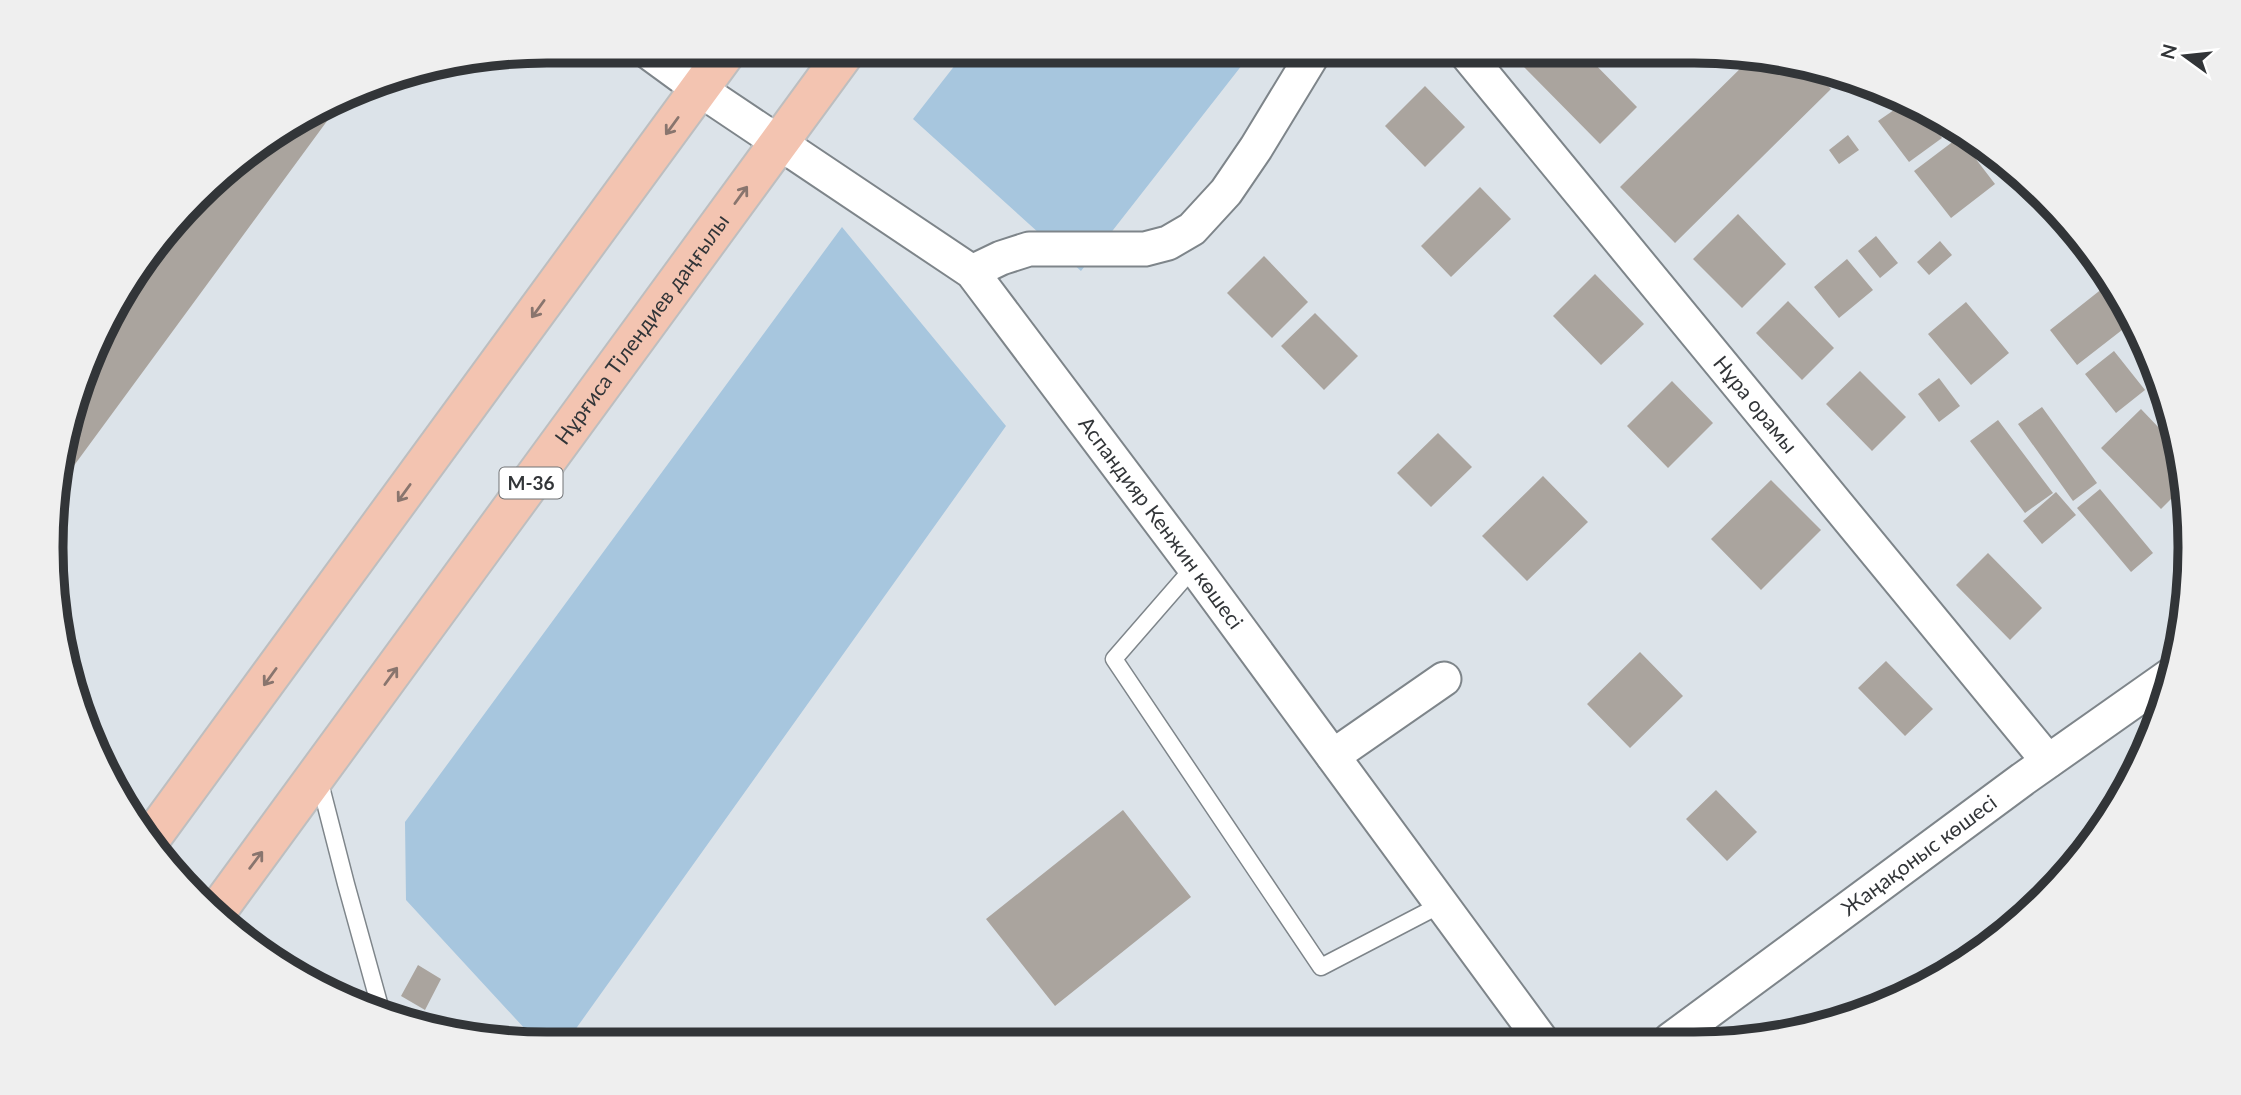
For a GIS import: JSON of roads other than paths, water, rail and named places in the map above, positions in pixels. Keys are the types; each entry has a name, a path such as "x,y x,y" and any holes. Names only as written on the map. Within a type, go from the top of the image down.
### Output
{"main road":[{"path":"156,832 718,63"},
{"name":"Нұрғиса Тілендиев даңғылы","path":"221,906 837,63"}],"street":[{"name":"Аспандияр Кенжин көшесі","path":"663,63 972,272 1535,1032"},
{"path":"972,272 1001,258 1029,249 1145,249 1168,243 1192,229 1226,192 1308,63"},
{"name":"Нұра орамы","path":"1474,63 2048,761"},
{"path":"1333,756 1444,679"},
{"name":"Жаңақоныс көшесі","path":"1681,1032 2048,761 2158,684"}],"lane":[{"path":"1194,568 1114,659 1321,967 1442,904"},
{"path":"318,776 379,1001"}]}
